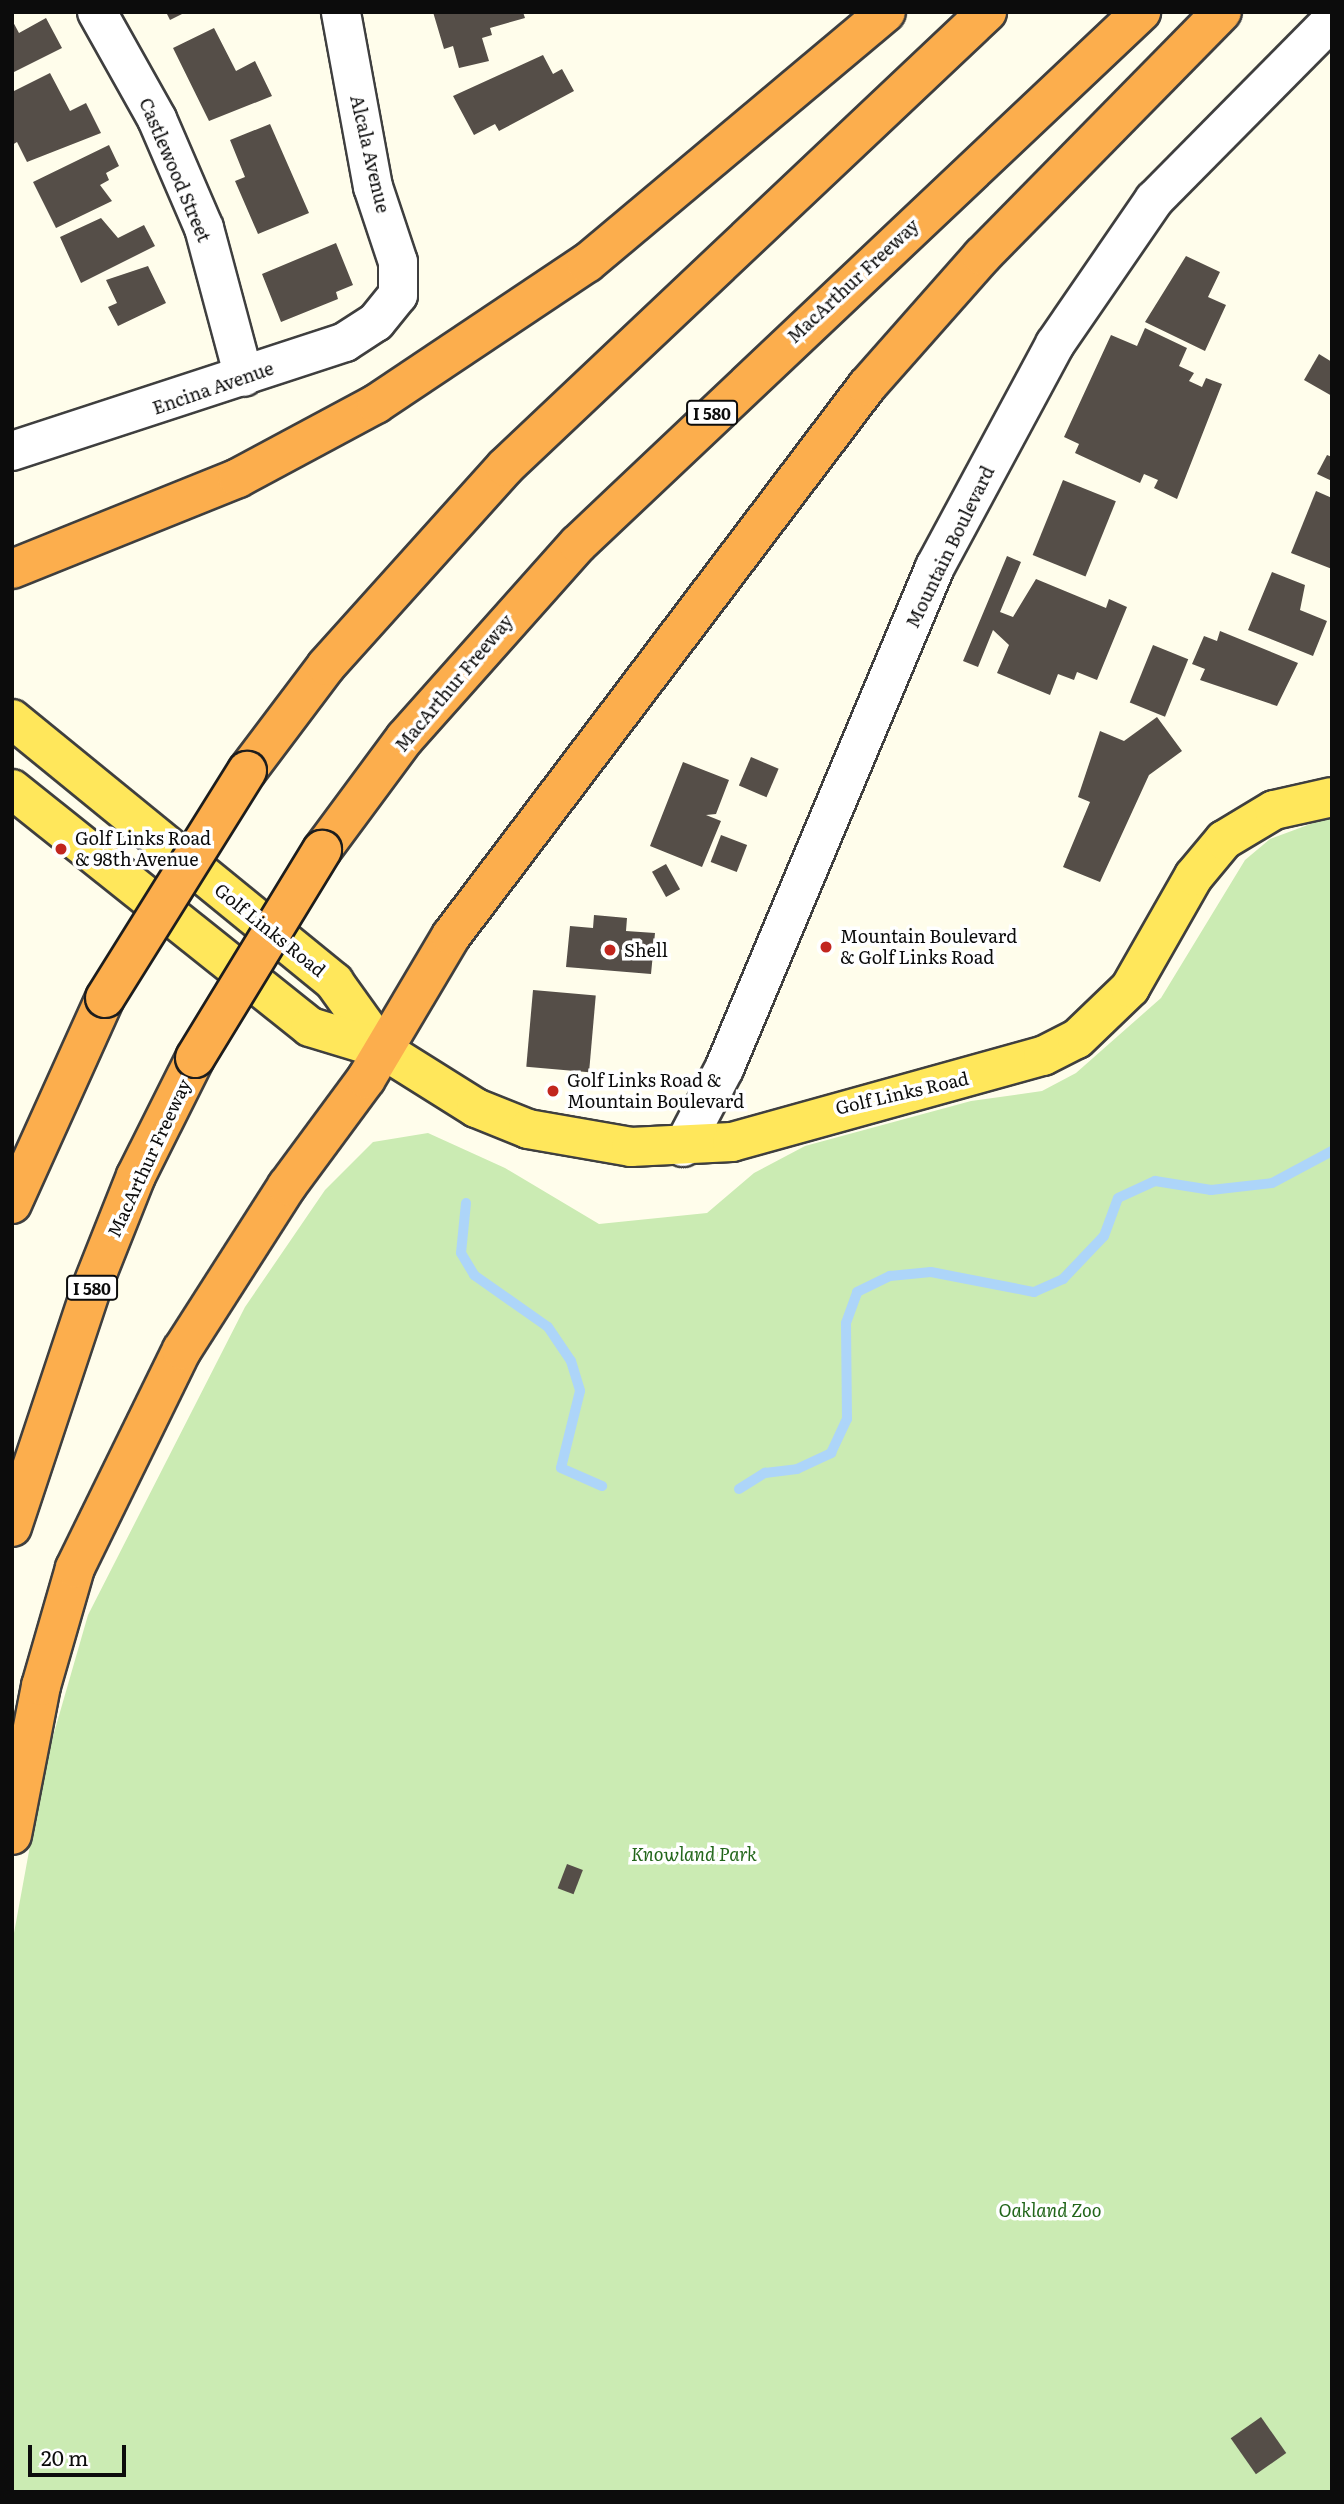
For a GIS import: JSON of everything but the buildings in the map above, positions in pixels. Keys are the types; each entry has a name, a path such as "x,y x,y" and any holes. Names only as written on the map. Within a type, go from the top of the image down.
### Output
{"highway":[{"path":"12,569 238,478 376,404 587,263 886,12"},
{"path":"12,1203 105,998 247,771 334,655 505,467 987,12"},
{"name":"MacArthur Freeway","path":"12,1527 91,1289 136,1176 195,1058 322,850 405,737 578,544 1141,12"},
{"path":"12,1835 41,1686 75,1568 183,1350 382,1049 451,936 867,386 982,256 1222,12"}],"main road":[{"name":"Golf Links Road","path":"12,719 334,982 382,1049"},
{"name":"Golf Links Road","path":"12,789 310,1027 382,1049 476,1108 528,1129 631,1147 683,1147 732,1142 884,1095 1006,1069 1077,1039 1130,988 1194,876 1224,840 1274,810 1332,796"}],"street":[{"name":"Castlewood Street","path":"97,12 157,119 204,228 244,377"},
{"name":"Alcala Avenue","path":"341,12 373,187 398,262 398,295"},
{"name":"Mountain Boulevard","path":"683,1147 724,1069 935,567 1055,344 1154,200 1332,20"},
{"name":"Encina Avenue","path":"12,451 345,342 376,322 398,295"}],"green space":[{"name":"Knowland Park","path":"1332,816 1332,2492 12,2492 12,1944 45,1764 88,1615 245,1307 325,1190 373,1142 428,1133 505,1168 599,1224 707,1213 754,1173 805,1146 971,1101 1042,1091 1076,1073 1161,998 1245,860 1270,839"}],"waterway":[{"path":"739,1489 765,1473 797,1469 831,1453 847,1419 846,1323 857,1292 890,1276 931,1272 1034,1292 1063,1279 1104,1236 1118,1198 1155,1181 1211,1190 1272,1183 1332,1151"},
{"path":"466,1203 461,1253 474,1275 548,1327 571,1361 580,1391 561,1468 602,1486"}],"place":[{"name":"Golf Links Road & 98th Avenue","path":"61,849"},
{"name":"Mountain Boulevard & Golf Links Road","path":"826,947"},
{"name":"Shell","path":"610,950"},
{"name":"Golf Links Road & Mountain Boulevard","path":"553,1091"}],"park label":[{"name":"Oakland Zoo","path":"1050,2210"}]}
